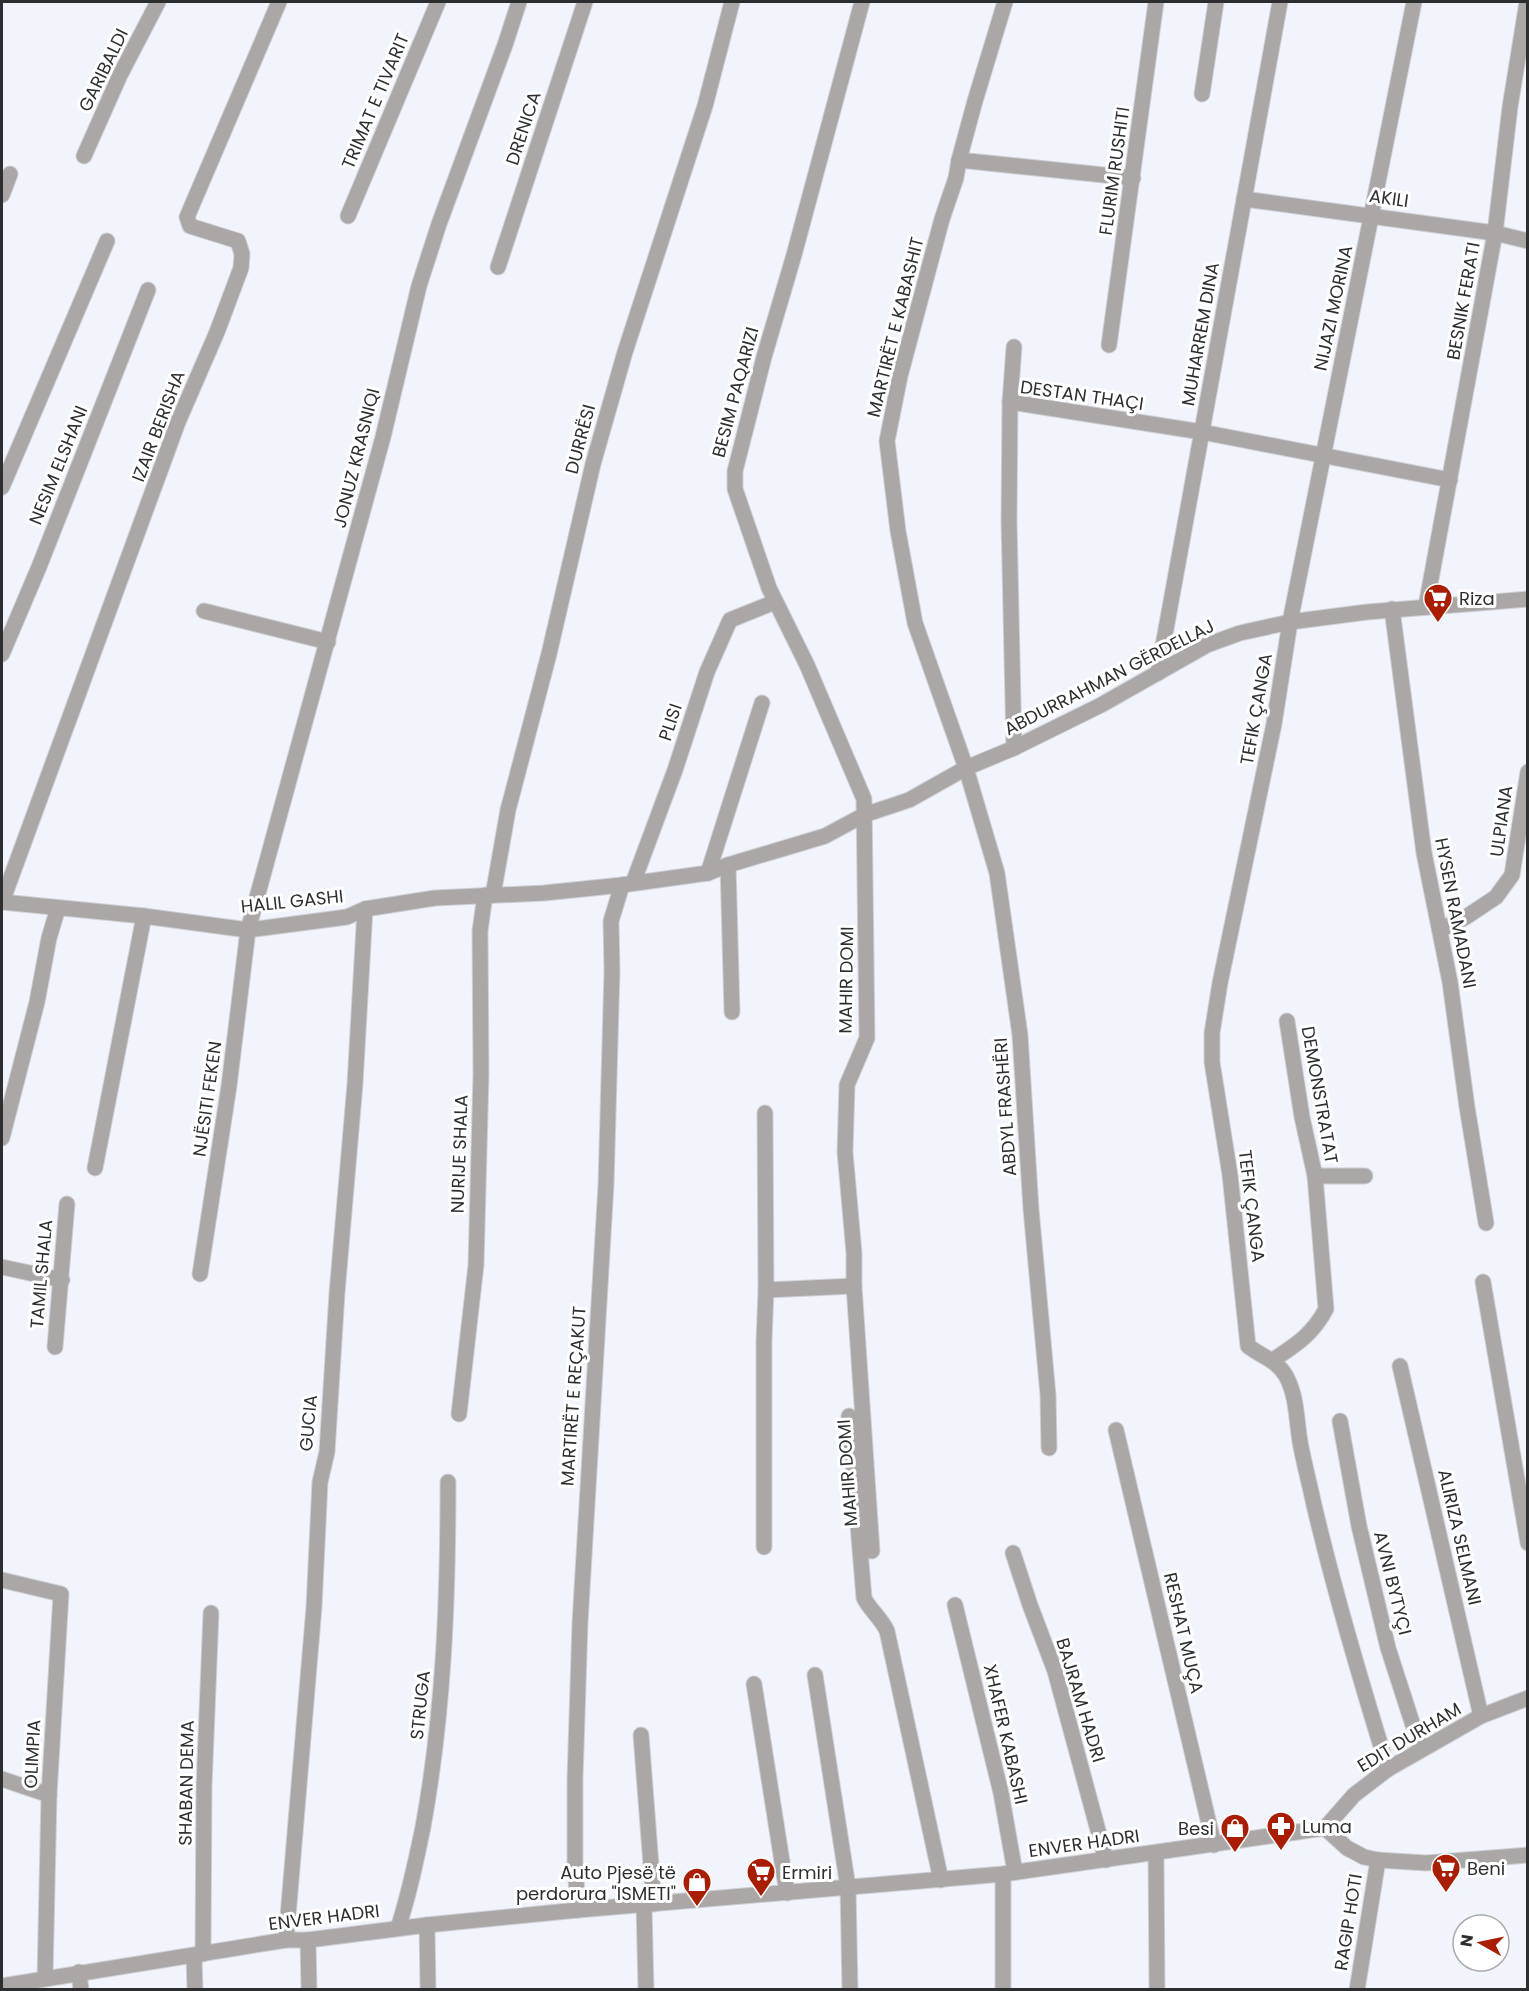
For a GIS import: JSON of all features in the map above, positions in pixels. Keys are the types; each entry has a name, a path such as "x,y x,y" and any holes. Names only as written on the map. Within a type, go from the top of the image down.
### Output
{"street":[{"name":"GARIBALDI","path":"84,156 120,75 158,2"},
{"name":"IZAIR BERISHA","path":"2,902 178,422 217,332 241,268 242,254 238,241 190,226 188,217 279,2"},
{"name":"TRIMAT E TIVARIT","path":"348,216 438,2"},
{"name":"JONUZ KRASNIQI","path":"249,930 328,642 419,286 442,214 519,2"},
{"name":"DRENICA","path":"498,267 585,2"},
{"name":"DURRËSI","path":"489,895 508,810 549,654 592,464 625,352 705,106 732,2"},
{"name":"BESIM PAQARIZI","path":"862,2 761,368 735,471 735,489 775,602 807,665 864,799 864,815"},
{"name":"MARTIRËT E KABASHIT","path":"966,768 915,623 898,531 887,441 900,376 942,219 956,178 959,160 1005,2"},
{"name":"FLURIM RUSHITI","path":"1109,345 1156,2"},
{"path":"1202,94 1216,2"},
{"name":"MUHARREM DINA","path":"1158,673 1280,2"},
{"name":"NIJAZI MORINA","path":"1290,622 1414,2"},
{"name":"BESNIK FERATI","path":"1426,606 1495,233 1510,107 1527,2"},
{"path":"959,160 1133,178"},
{"path":"2,195 10,174"},
{"name":"AKILI","path":"1244,199 1266,204 1372,215 1495,233 1527,240"},
{"path":"2,487 107,241"},
{"name":"NESIM ELSHANI","path":"2,654 39,567 148,290"},
{"path":"1010,402 1014,347"},
{"name":"DESTAN THAÇI","path":"1014,748 1009,521 1010,402 1202,432 1450,480"},
{"name":"ABDURRAHMAN GËRDELLAJ","path":"628,884 708,873 825,836 864,815 909,800 966,768 1014,748 1101,705 1207,645 1240,633 1290,622 1392,609 1527,599"},
{"name":"PLISI","path":"628,884 675,770 707,672 730,621 775,602"},
{"name":"HYSEN RAMADANI","path":"1392,609 1424,853 1450,982 1486,1223"},
{"path":"204,611 328,642"},
{"name":"TEFIK ÇANGA","path":"1290,622 1274,724 1220,983 1212,1033 1212,1062 1230,1175 1248,1346 1258,1354 1273,1360 1285,1376 1294,1395 1300,1445 1322,1539 1351,1650 1388,1769"},
{"path":"708,873 762,703"},
{"name":"ABDYL FRASHËRI","path":"966,768 997,873 1020,1035 1049,1448"},
{"name":"ULPIANA","path":"1440,930 1466,917 1496,897 1519,877 1527,772"},
{"name":"MAHIR DOMI","path":"864,815 867,1038 847,1085 845,1152 854,1253 854,1286 872,1551"},
{"path":"728,865 732,1012"},
{"name":"HALIL GASHI","path":"2,902 144,916 249,930 347,917 365,909 435,898 544,893 628,884"},
{"name":"MARTIRËT E REÇAKUT","path":"578,1910 575,1863 575,1779 580,1623 606,1185 612,970 611,921 628,884"},
{"name":"NURIJE SHALA","path":"459,1414 476,1265 481,1074 480,931 489,895"},
{"path":"2,1138 37,1002 49,938 58,908"},
{"name":"GUCIA","path":"286,1940 314,1607 320,1482 327,1452 337,1293 354,1095 365,909"},
{"path":"95,1168 144,916"},
{"name":"NJËSITI FEKEN","path":"200,1274 229,1086 249,930"},
{"name":"DEMONSTRATAT","path":"1273,1360 1305,1339 1317,1325 1326,1309 1315,1176 1302,1117 1287,1021"},
{"path":"764,1547 765,1113"},
{"name":"DEMONSTRATAT","path":"1315,1176 1365,1176"},
{"name":"TAMIL SHALA","path":"54,1347 62,1280 67,1204"},
{"path":"2,1267 62,1280"},
{"path":"1483,1282 1527,1543"},
{"path":"766,1290 854,1286"},
{"name":"ALIRIZA SELMANI","path":"1400,1366 1481,1716"},
{"path":"849,1416 864,1598 869,1608 883,1622 887,1631 941,1880"},
{"name":"AVNI BYTYÇI","path":"1340,1421 1359,1526 1388,1648 1421,1750"},
{"name":"RESHAT MUÇA","path":"1116,1430 1214,1845"},
{"name":"STRUGA","path":"398,1928 410,1894 429,1792 443,1679 448,1482"},
{"name":"BAJRAM HADRI","path":"1013,1553 1055,1671 1106,1860"},
{"name":"OLIMPIA","path":"2,1580 61,1594 49,1795 45,1978"},
{"name":"XHAFER KABASHI","path":"955,1605 1001,1793 1009,1873 1003,1989"},
{"name":"SHABAN DEMA","path":"195,1989 211,1613"},
{"path":"815,1675 848,1887 850,1989"},
{"path":"754,1684 787,1893"},
{"name":"EDIT DURHAM","path":"1325,1828 1354,1795 1388,1769 1481,1716 1527,1698"},
{"path":"641,1735 649,1905 646,1989"},
{"path":"2,1779 49,1795"},
{"path":"1325,1828 1347,1848 1364,1857 1378,1860 1426,1863 1527,1855"},
{"name":"ENVER HADRI","path":"2,1986 286,1940 308,1940 427,1924 578,1910 1009,1873 1325,1828"},
{"path":"1156,1853 1156,1989"},
{"name":"RAGIP HOTI","path":"1357,1989 1378,1860"},
{"path":"427,1924 428,1989"},
{"path":"308,1940 309,1989"},
{"path":"79,1972 81,1989"}],"place":[{"name":"Riza","path":"1438,624"},
{"name":"Luma","path":"1281,1852"},
{"name":"Besi","path":"1235,1854"},
{"name":"Beni","path":"1446,1894"},
{"name":"Ermiri","path":"761,1898"},
{"name":"Auto Pjesë të perdorura \"ISMETI\"","path":"697,1908"}]}
